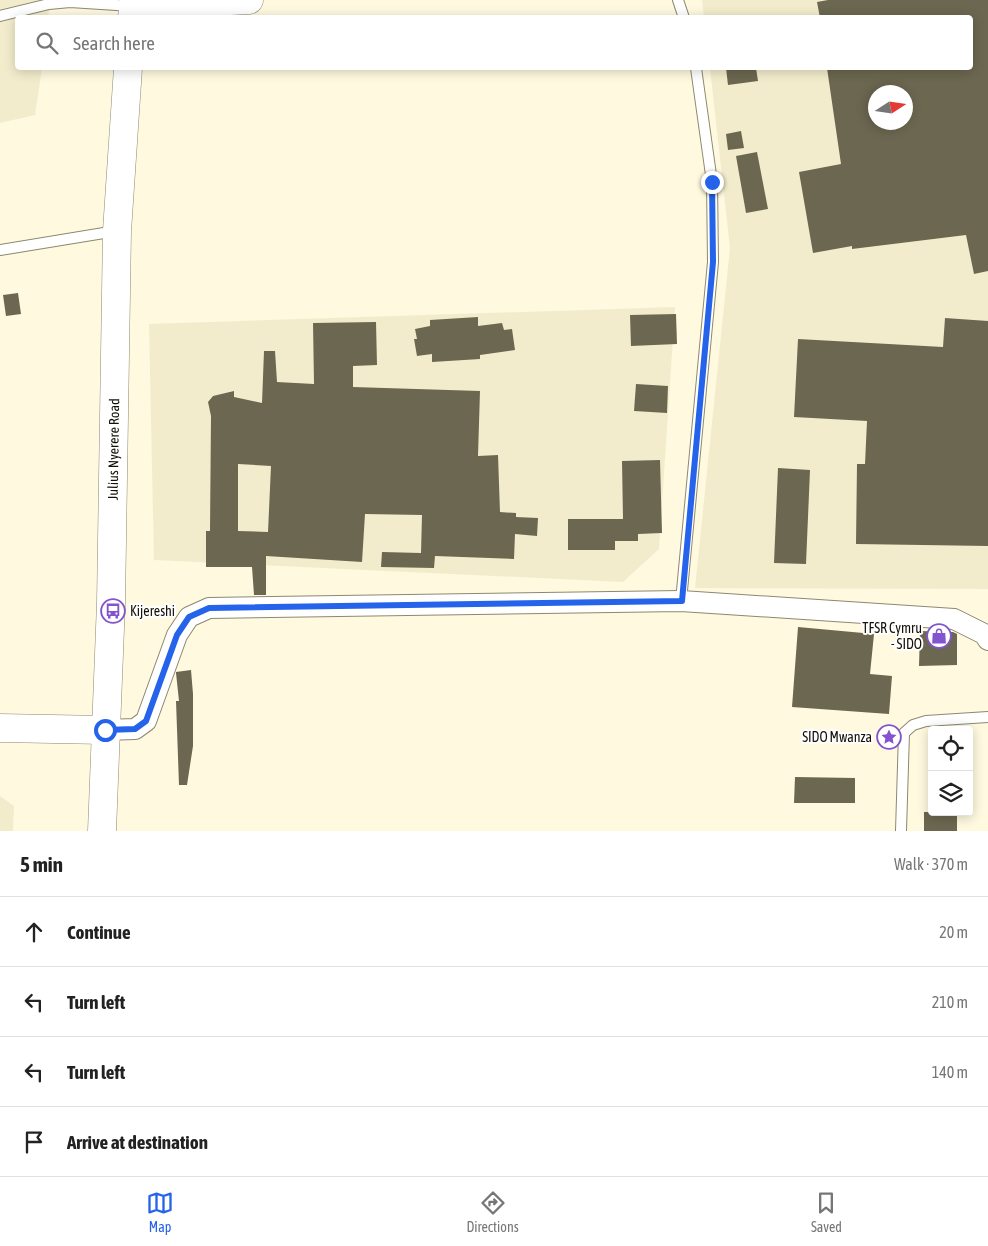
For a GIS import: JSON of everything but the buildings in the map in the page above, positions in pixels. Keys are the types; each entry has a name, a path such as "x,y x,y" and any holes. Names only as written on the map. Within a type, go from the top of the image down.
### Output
{"main road":[{"path":"133,8 249,0"},
{"name":"Julius Nyerere Road","path":"102,831 111,603 117,231 128,70"},
{"path":"0,728 105,730"}],"street":[{"path":"105,730 135,729 146,721 177,635 189,617 209,608 682,601 954,620 984,634 988,640"}],"lane":[{"path":"678,0 683,15"},
{"path":"0,16 49,4 70,2 133,8"},
{"path":"682,601 713,262 712,182 696,70"},
{"path":"0,250 117,231"},
{"path":"901,831 904,733 913,725 926,721 988,717"}],"shaded area":[{"path":"0,0 51,0 48,15 15,15 15,70 42,70 35,115 0,123"},
{"path":"702,0 988,0 988,589 695,588 730,248 710,70 973,70 973,15 704,15"},
{"path":"675,307 659,549 623,582 154,560 149,324"},
{"path":"0,796 14,806 13,831 0,831"}],"place":[{"name":"Kijereshi","path":"113,611"},
{"name":"TFSR Cymru - SIDO","path":"939,636"},
{"name":"SIDO Mwanza","path":"889,737"}],"route":[{"path":"105,730 135,729 146,721 177,635 189,617 209,608 682,601 713,262 712,182"}]}
